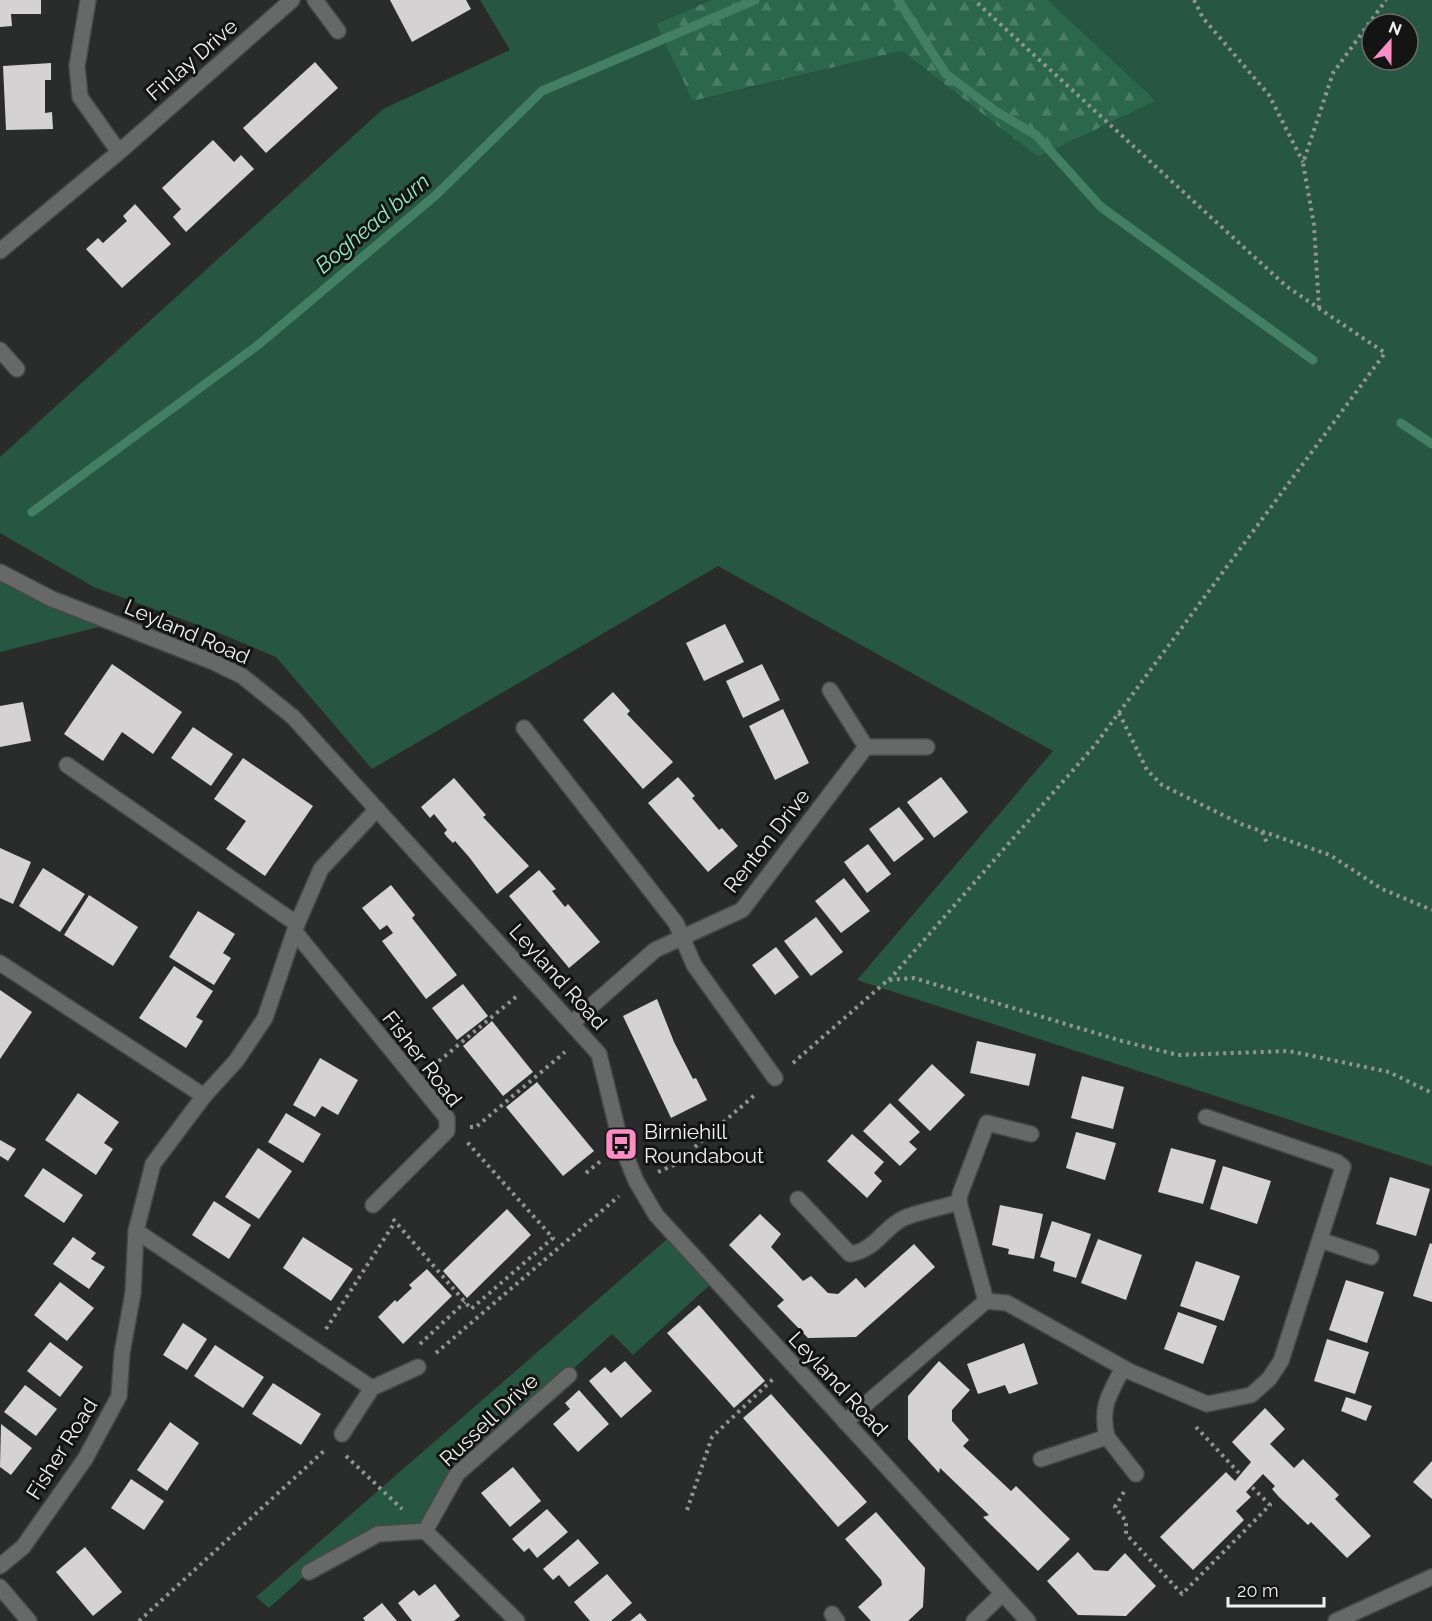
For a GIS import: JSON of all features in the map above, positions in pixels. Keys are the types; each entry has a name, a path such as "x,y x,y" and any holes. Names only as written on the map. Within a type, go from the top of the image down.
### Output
{"street":[{"path":"88,0 78,66 80,97 119,152"},
{"name":"Finlay Drive","path":"0,251 119,152 292,0"},
{"path":"315,0 338,31"},
{"path":"0,350 17,369"},
{"name":"Leyland Road","path":"0,572 52,599 211,661 242,676 293,717 599,1054 621,1144 636,1181 656,1215 1028,1621"},
{"path":"830,690 866,747 927,747"},
{"path":"524,728 676,923 694,965 775,1078"},
{"name":"Renton Drive","path":"572,1023 656,950 742,910 866,747"},
{"path":"67,765 296,928"},
{"name":"Fisher Road","path":"0,1566 22,1547 78,1469 119,1396 122,1353 133,1293 136,1231 153,1164 204,1096 236,1061 265,1017 296,928 321,869 377,809"},
{"name":"Fisher Road","path":"296,928 447,1118 447,1131 375,1203"},
{"path":"0,963 204,1096"},
{"path":"845,1422 986,1302 1007,1303 1123,1368 1207,1404 1251,1395 1269,1379 1281,1361 1342,1167 1337,1162 1206,1117"},
{"path":"986,1302 959,1203 960,1194 987,1123 1031,1134"},
{"path":"798,1199 850,1254 859,1252 880,1239 902,1219 959,1203"},
{"path":"136,1231 372,1388"},
{"path":"1320,1240 1371,1257"},
{"path":"1123,1368 1104,1402 1104,1420 1107,1437 1136,1474"},
{"path":"337,1439 372,1388 413,1370"},
{"name":"Russell Drive","path":"425,1531 457,1474 568,1375"},
{"path":"1041,1459 1107,1437"},
{"path":"309,1572 378,1534 425,1531 517,1621"},
{"path":"1336,1621 1432,1577"},
{"path":"0,1587 29,1621"},
{"path":"974,1621 1002,1594"}],"path":[{"path":"465,1302 402,1361 413,1370 636,1181 674,1165 888,980 1095,745 1385,353 1286,286 974,0"},
{"path":"1194,0 1203,18 1269,95 1303,163 1314,225 1319,308"},
{"path":"1303,163 1333,73 1386,0"},
{"path":"1119,713 1147,770 1162,785 1241,824 1330,855 1382,889 1432,910"},
{"path":"1262,832 1268,845"},
{"path":"888,980 914,978 1122,1041 1178,1055 1289,1051 1389,1072 1432,1093"},
{"path":"416,1081 534,982"},
{"path":"447,1126 476,1127 584,1036"},
{"path":"375,1203 395,1222 471,1309 553,1238 468,1143 447,1126"},
{"path":"313,1350 395,1222"},
{"path":"687,1510 712,1437 790,1363"},
{"path":"1187,1396 1184,1414 1239,1473"},
{"path":"139,1621 337,1439 425,1531"},
{"path":"1136,1474 1115,1507 1126,1521 1126,1534 1182,1594 1270,1506 1251,1486"}],"green space":[{"path":"480,0 711,0 656,24 694,101 902,51 1038,157 1156,101 1048,0 1432,0 1432,1166 857,980 1053,751 718,566 372,769 276,657 214,631 94,587 0,533 0,457 383,109 510,50"},
{"path":"711,0 1048,0 1156,101 1038,157 902,51 693,101 656,24"},
{"path":"0,572 114,623 0,652"},
{"path":"673,1234 714,1281 633,1355 612,1334 478,1454 425,1531 378,1534 309,1572 269,1608 256,1597"}],"building":[{"path":"0,0 41,0 41,14 11,14 12,26 0,27"},
{"path":"390,0 466,0 471,9 412,42"},
{"path":"315,62 338,88 266,153 243,128"},
{"path":"51,63 51,80 45,80 45,113 52,112 53,129 6,130 3,66"},
{"path":"213,140 234,162 241,155 254,169 186,232 173,217 181,209 162,188"},
{"path":"135,204 171,244 122,288 86,249 98,238 103,243 127,221 123,216"},
{"path":"725,624 744,662 704,681 686,643"},
{"path":"112,664 182,712 153,754 122,732 103,761 64,734"},
{"path":"762,664 780,700 743,718 726,681"},
{"path":"613,692 630,711 627,714 673,762 643,789 583,720"},
{"path":"23,702 31,741 0,747 0,706"},
{"path":"783,709 809,763 775,780 749,726"},
{"path":"193,727 233,754 211,786 171,758"},
{"path":"243,758 313,806 265,876 226,849 246,821 214,799"},
{"path":"678,777 695,796 692,798 719,830 722,828 738,846 708,872 648,803"},
{"path":"941,777 968,812 934,838 907,802"},
{"path":"454,778 486,815 483,817 529,866 497,894 455,841 453,843 447,837 444,833 447,830 434,814 430,818 421,807"},
{"path":"899,807 924,839 894,862 869,829"},
{"path":"868,844 891,874 867,893 844,862"},
{"path":"0,848 31,862 13,904 0,898"},
{"path":"43,868 85,894 60,932 19,906"},
{"path":"539,870 556,889 552,891 565,907 568,904 600,942 569,968 509,896"},
{"path":"844,878 870,911 841,933 815,901"},
{"path":"391,885 415,915 412,918 457,975 426,999 382,941 393,933 387,925 380,930 362,908"},
{"path":"89,895 138,927 113,966 64,935"},
{"path":"198,911 235,934 223,953 231,958 214,985 169,957"},
{"path":"816,917 843,952 811,976 784,941"},
{"path":"776,947 799,977 775,995 752,965"},
{"path":"174,966 213,991 196,1017 203,1021 186,1048 139,1018"},
{"path":"463,984 488,1016 457,1040 432,1008"},
{"path":"0,990 32,1012 0,1059"},
{"path":"657,999 674,1042 707,1100 671,1118 623,1016"},
{"path":"492,1021 533,1072 503,1096 463,1046"},
{"path":"977,1041 1036,1054 1029,1086 970,1073"},
{"path":"320,1058 358,1080 338,1115 322,1106 315,1117 293,1105"},
{"path":"932,1064 965,1095 930,1131 898,1100"},
{"path":"1082,1076 1124,1087 1113,1129 1071,1118"},
{"path":"537,1082 594,1151 563,1176 506,1107"},
{"path":"78,1093 119,1122 104,1143 113,1149 96,1175 45,1140"},
{"path":"890,1103 920,1132 909,1142 917,1149 900,1166 863,1131"},
{"path":"286,1113 321,1134 303,1163 268,1142"},
{"path":"1076,1132 1116,1143 1105,1180 1066,1168"},
{"path":"852,1134 884,1162 874,1173 882,1181 867,1198 827,1161"},
{"path":"0,1140 16,1149 8,1161 0,1156"},
{"path":"258,1148 292,1171 259,1219 225,1197"},
{"path":"1171,1148 1216,1160 1203,1204 1158,1192"},
{"path":"1223,1166 1271,1181 1257,1224 1210,1209"},
{"path":"43,1168 83,1195 64,1223 24,1196"},
{"path":"1390,1177 1430,1189 1416,1236 1376,1224"},
{"path":"214,1201 251,1225 229,1259 192,1235"},
{"path":"1000,1205 1043,1214 1034,1259 1008,1254 1009,1249 992,1245"},
{"path":"507,1209 531,1235 467,1298 443,1271"},
{"path":"760,1214 781,1234 771,1247 803,1281 811,1276 828,1293 838,1294 856,1278 865,1288 914,1244 935,1267 856,1337 808,1338 777,1306 784,1300 729,1245"},
{"path":"1052,1221 1091,1234 1076,1278 1053,1271 1055,1262 1040,1257"},
{"path":"73,1237 96,1253 91,1259 105,1267 89,1289 53,1264"},
{"path":"303,1237 353,1269 331,1301 283,1268"},
{"path":"1098,1239 1142,1255 1126,1300 1081,1283"},
{"path":"1430,1243 1432,1244 1432,1302 1413,1296"},
{"path":"1196,1261 1240,1276 1224,1321 1180,1306"},
{"path":"427,1269 452,1296 403,1344 378,1317 395,1300 397,1302 412,1288 409,1285"},
{"path":"1346,1280 1384,1292 1367,1343 1329,1330"},
{"path":"60,1282 94,1308 67,1341 34,1315"},
{"path":"699,1305 765,1381 734,1408 667,1333"},
{"path":"1178,1312 1217,1326 1203,1364 1164,1349"},
{"path":"183,1323 207,1339 187,1370 163,1355"},
{"path":"1327,1339 1369,1352 1355,1394 1314,1381"},
{"path":"50,1342 83,1367 60,1397 27,1371"},
{"path":"1024,1343 1038,1384 1009,1394 1005,1385 978,1394 967,1364"},
{"path":"215,1345 264,1377 243,1408 194,1376"},
{"path":"625,1361 652,1391 621,1418 589,1381 605,1367 611,1373"},
{"path":"939,1361 970,1390 952,1410 952,1421 969,1440 963,1446 1011,1491 1016,1486 1070,1539 1038,1571 983,1517 989,1515 940,1468 939,1473 908,1439 908,1396"},
{"path":"273,1383 321,1414 301,1445 252,1414"},
{"path":"25,1385 57,1409 36,1436 4,1412"},
{"path":"579,1390 609,1424 578,1452 553,1424 570,1409 565,1403"},
{"path":"771,1394 867,1502 838,1527 743,1418"},
{"path":"1346,1397 1372,1406 1366,1421 1341,1411"},
{"path":"1265,1408 1285,1429 1270,1444 1294,1468 1303,1459 1339,1495 1335,1499 1371,1536 1347,1558 1311,1522 1308,1525 1279,1497 1272,1489 1275,1486 1263,1474 1246,1492 1251,1497 1236,1511 1244,1520 1193,1570 1160,1537 1226,1472 1235,1481 1251,1462 1232,1442"},
{"path":"170,1422 199,1443 167,1491 137,1470"},
{"path":"1,1424 32,1448 11,1475 0,1467"},
{"path":"1432,1461 1432,1499 1413,1482"},
{"path":"513,1467 541,1501 510,1527 481,1493"},
{"path":"131,1479 164,1501 144,1530 111,1508"},
{"path":"547,1509 568,1532 537,1558 529,1548 524,1552 512,1539"},
{"path":"876,1512 925,1568 923,1607 908,1621 871,1621 858,1607 882,1585 881,1580 845,1539"},
{"path":"578,1539 599,1563 569,1587 559,1575 553,1580 543,1569"},
{"path":"85,1547 122,1592 93,1616 56,1572"},
{"path":"1078,1552 1094,1570 1108,1571 1125,1553 1156,1586 1126,1616 1078,1615 1047,1581"},
{"path":"607,1574 632,1603 611,1621 590,1621 574,1602"},
{"path":"435,1584 460,1616 454,1621 412,1621 398,1603 414,1590 419,1596"},
{"path":"382,1603 397,1621 365,1621 363,1618"},
{"path":"640,1613 647,1621 630,1621"}],"waterway":[{"name":"Boghead burn","path":"32,512 258,345 436,195 542,91 755,0"},
{"path":"898,0 946,74 997,112 1036,135 1101,207 1313,360"},
{"path":"1401,423 1432,444"}],"place":[{"name":"Birniehill Roundabout","path":"621,1144"}]}
